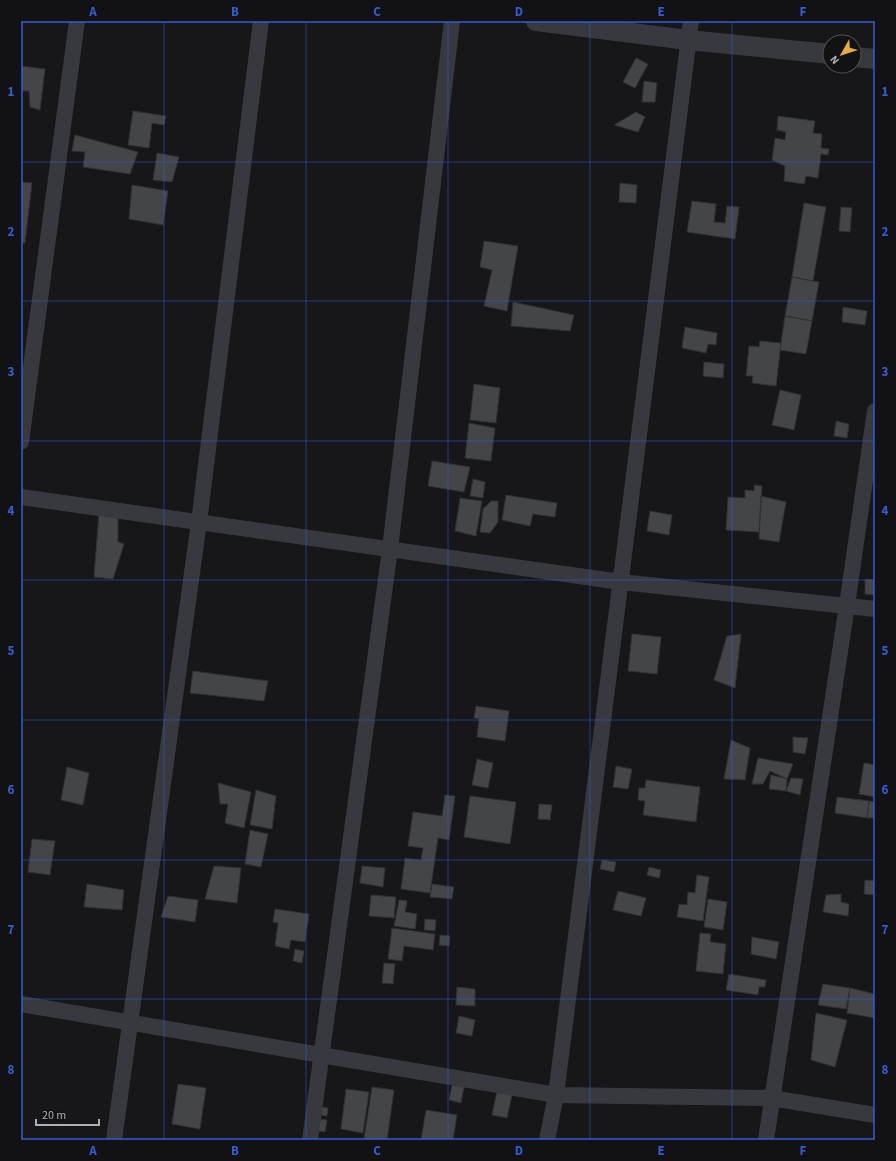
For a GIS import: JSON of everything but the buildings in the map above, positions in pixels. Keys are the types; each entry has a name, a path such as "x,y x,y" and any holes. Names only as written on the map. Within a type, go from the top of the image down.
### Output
{"street":[{"path":"21,442 76,21"},
{"path":"114,1140 199,522 261,21"},
{"path":"310,1140 390,549 452,21"},
{"path":"536,21 689,31 822,53"},
{"path":"547,1140 556,1095 689,31"},
{"path":"862,58 875,59"},
{"path":"766,1140 771,1098 848,605 875,411"},
{"path":"21,497 621,582 875,609"},
{"path":"21,1004 556,1095 771,1098 875,1115"}]}
